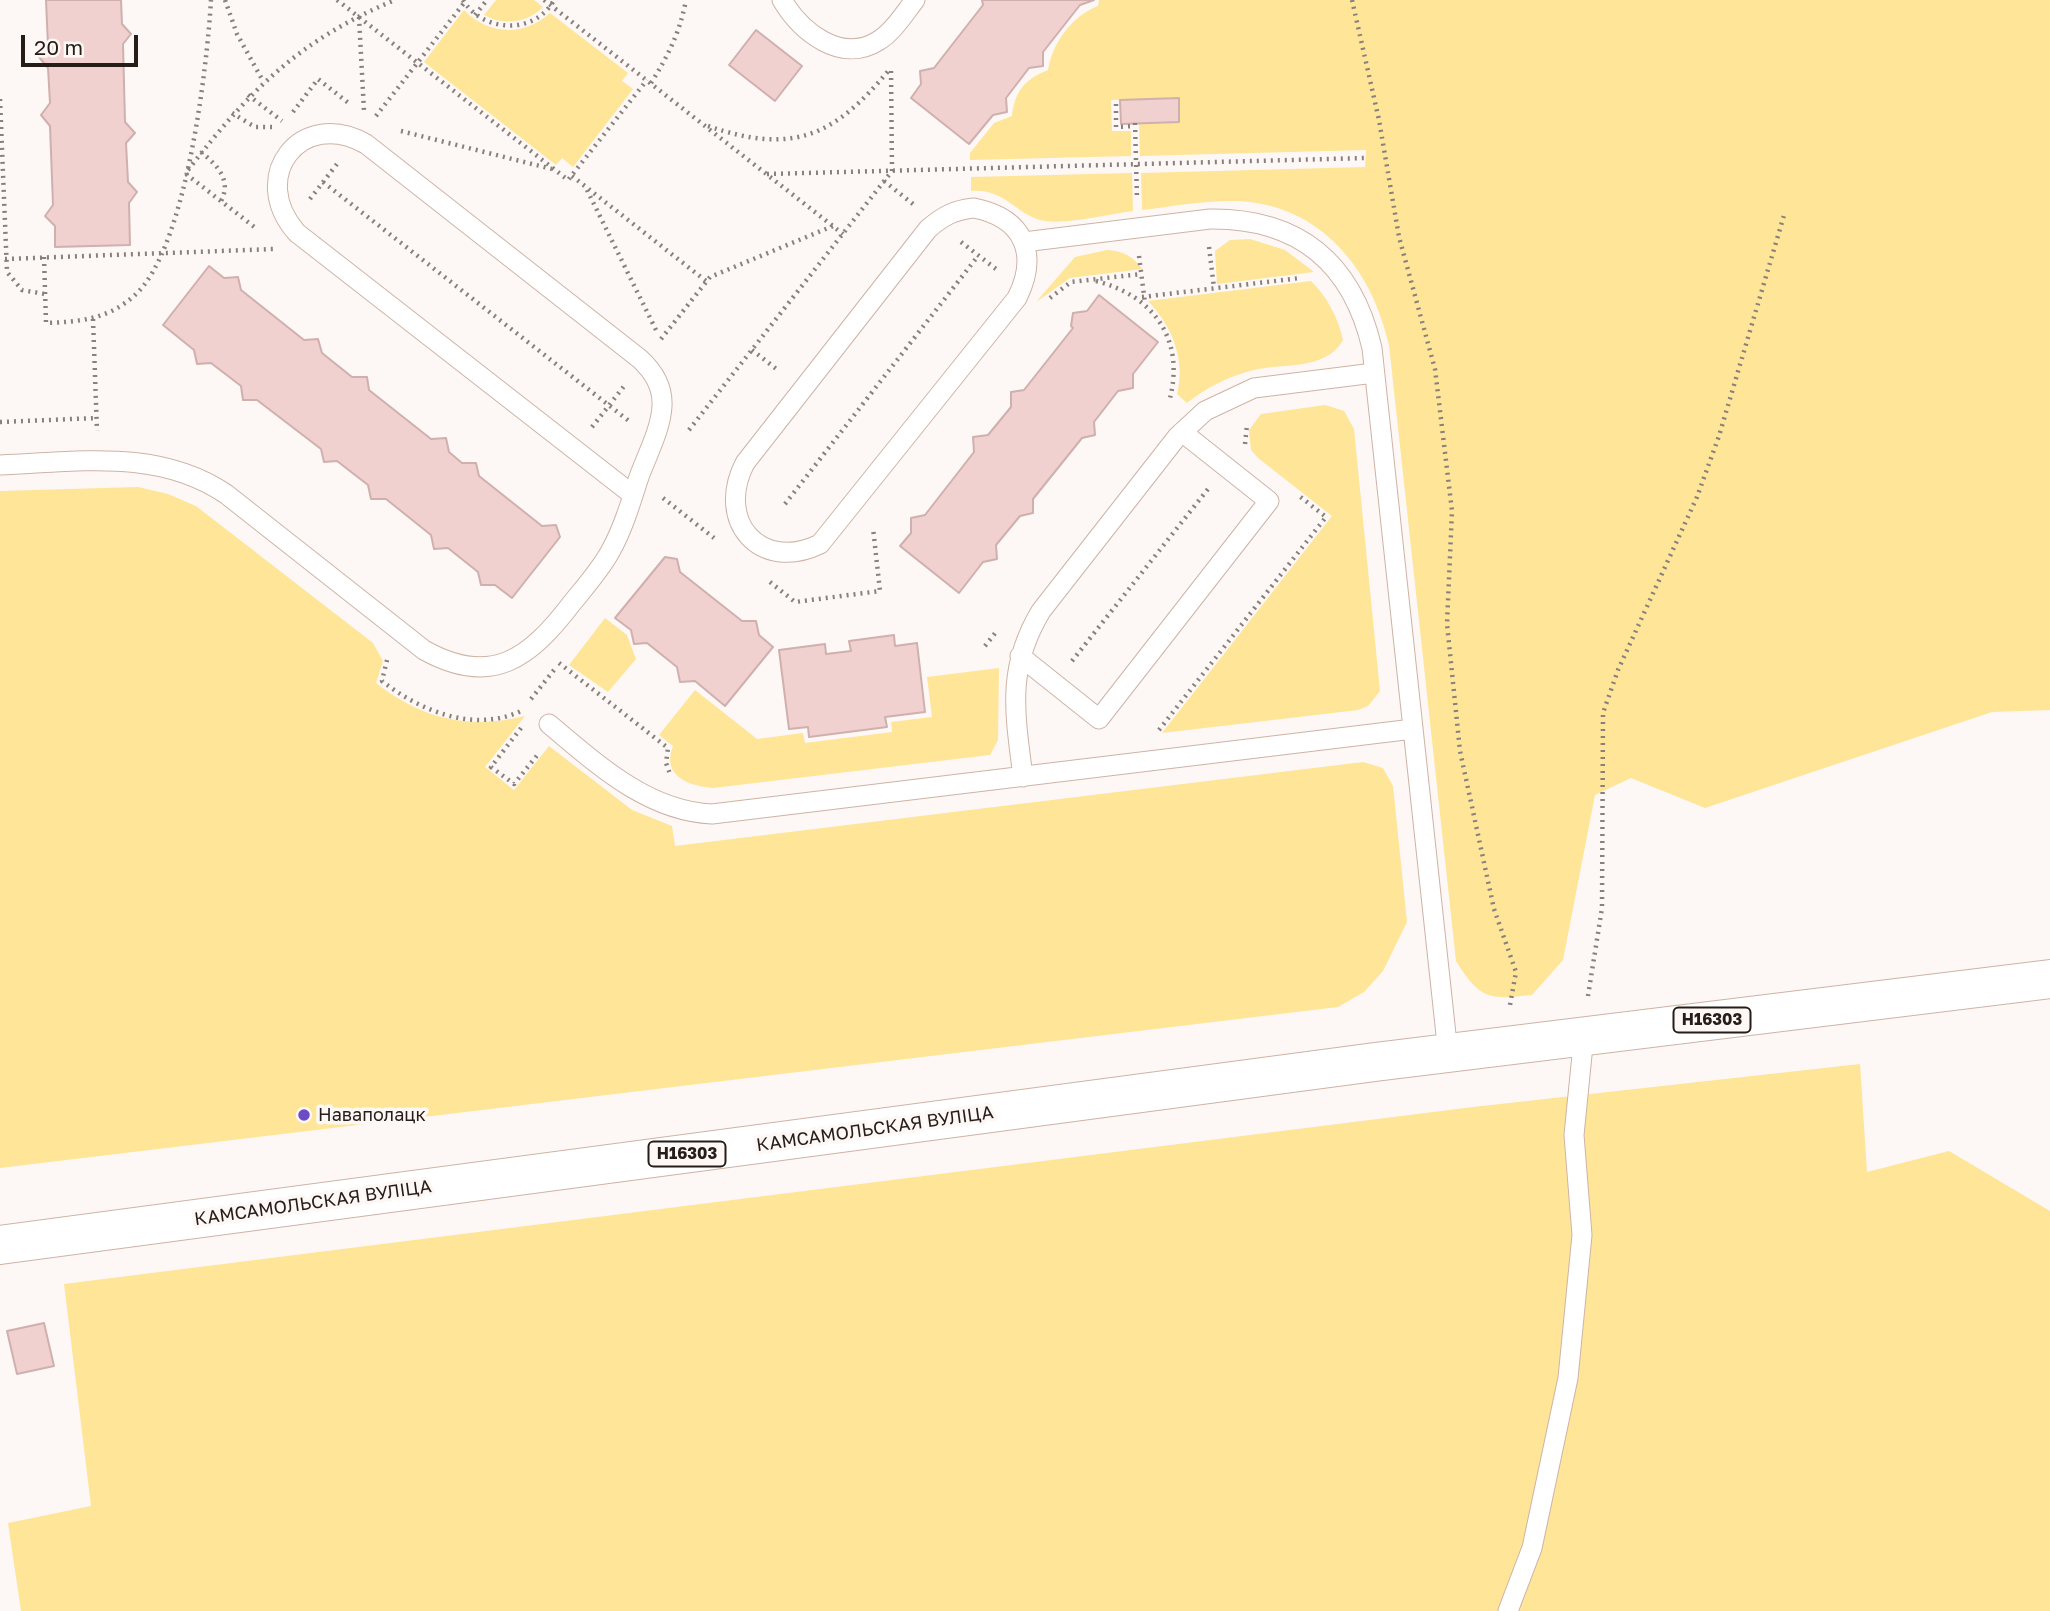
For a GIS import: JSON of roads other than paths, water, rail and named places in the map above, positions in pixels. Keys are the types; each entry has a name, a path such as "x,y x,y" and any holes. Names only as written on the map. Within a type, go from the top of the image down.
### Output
{"main road":[{"name":"Н16303","path":"1448,1053 2050,979"},
{"name":"КАМСАМОЛЬСКАЯ ВУЛІЦА","path":"0,1245 1448,1053"}],"lane":[{"path":"782,0 818,38 832,46 849,50 865,48 880,40 915,0"},
{"path":"0,465 141,461 194,475 226,494 424,650 444,661 466,667 489,667 511,661 532,650 548,634 605,561 633,495 659,425 661,396 653,372 643,361 366,144 351,136 334,133 316,135 287,154 279,170 277,195 285,220 297,233 633,495"},
{"path":"974,208 992,211 1006,220 1024,243 1028,266 1025,283 1017,298 833,533 820,544 796,553 770,551 755,542 742,529 734,505 737,479 745,463 928,229 957,210 974,208"},
{"path":"1024,243 1206,219 1238,219 1266,224 1293,235 1317,250 1338,270 1354,293 1365,320 1374,373 1448,1053"},
{"path":"1023,777 1015,705 1020,656 1041,611 1182,432 1220,401 1254,388 1374,373"},
{"path":"1020,656 1099,719 1269,500 1182,432"},
{"path":"553,727 641,795 676,809 700,814 725,814 1413,729"},
{"path":"1508,1611 1532,1548 1568,1378 1582,1235 1574,1135 1584,1035"}],"place":[{"name":"Наваполацк","path":"304,1115"}]}
